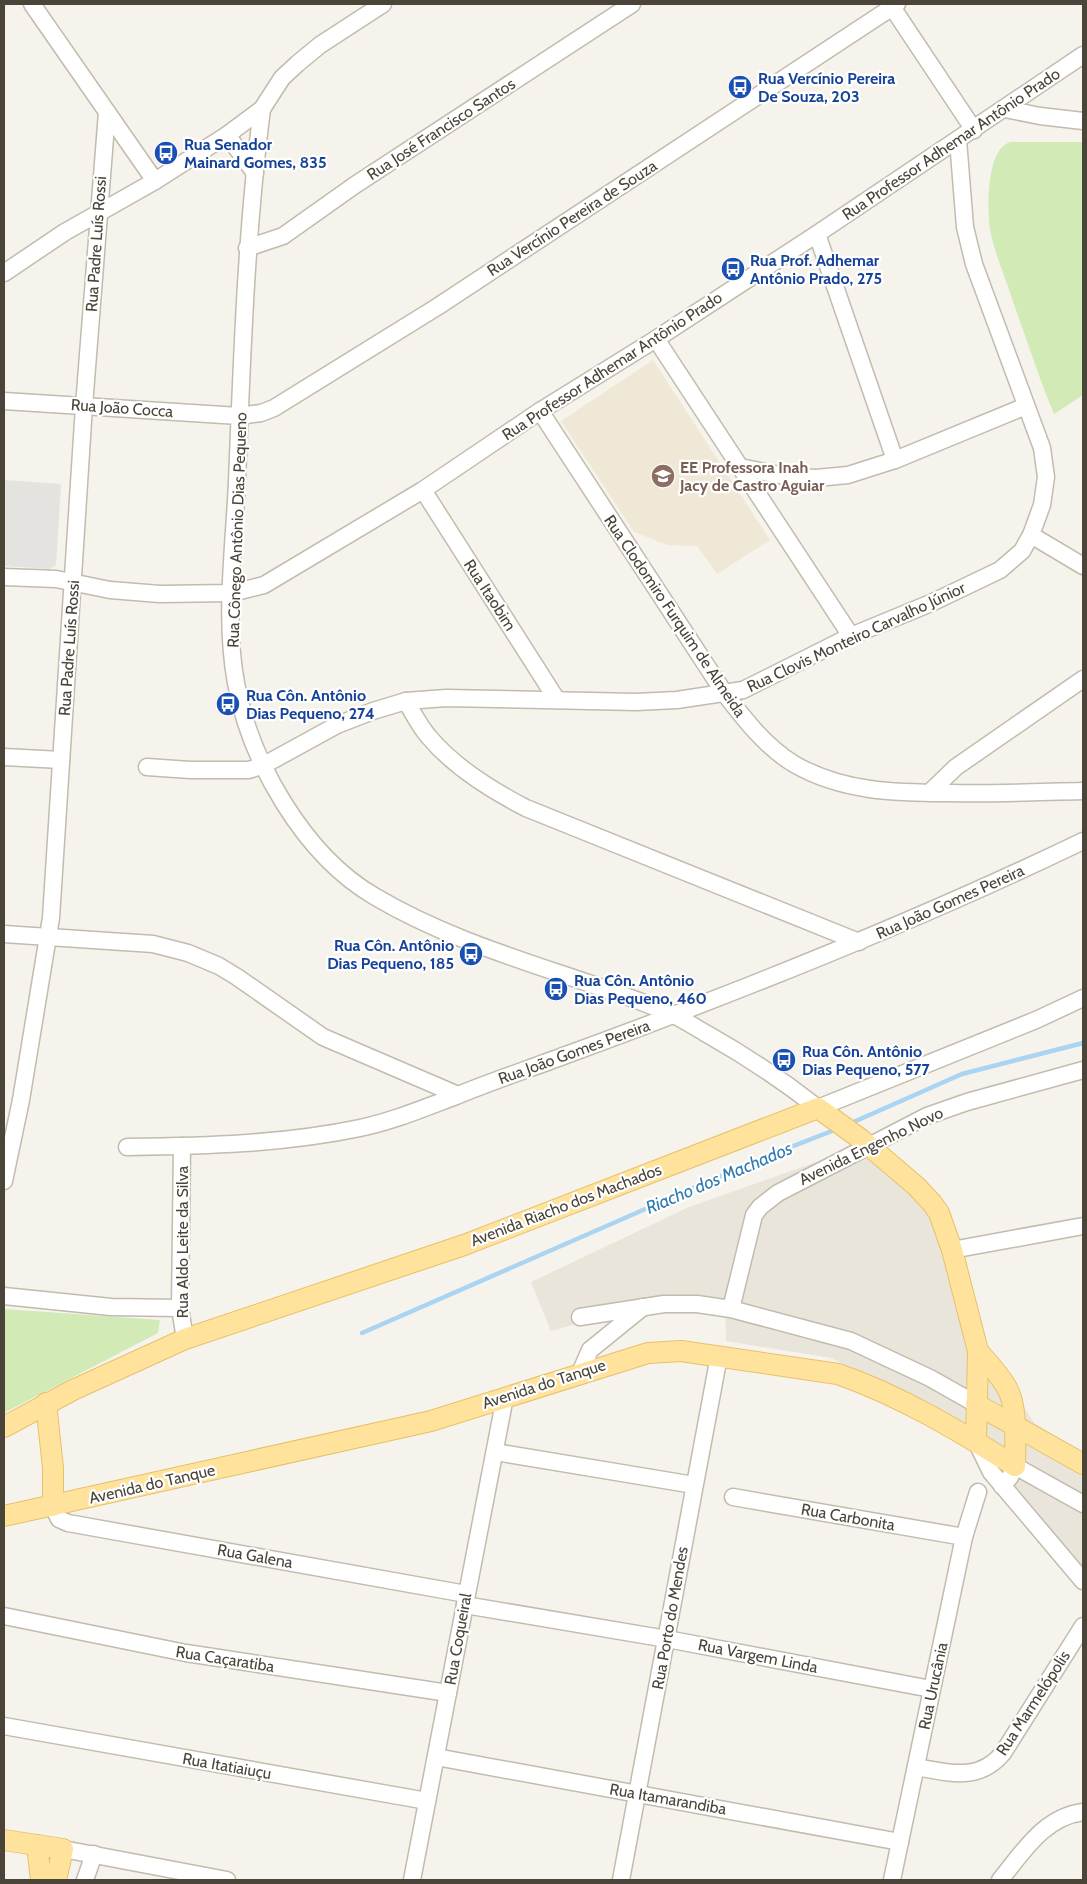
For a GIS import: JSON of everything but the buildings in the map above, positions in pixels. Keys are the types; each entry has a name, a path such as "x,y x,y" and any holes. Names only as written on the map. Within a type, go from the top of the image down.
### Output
{"main road":[{"name":"Rua Cônego Antônio Dias Pequeno","path":"818,1108 865,1143 932,1203 939,1213 952,1250 978,1350"},
{"name":"Avenida Riacho dos Machados","path":"4,1427 46,1403 185,1339 464,1245 818,1108"},
{"name":"Avenida do Tanque","path":"4,1516 431,1421 648,1352 681,1350 838,1374 898,1399 976,1441 1015,1466"},
{"path":"976,1441 978,1350"},
{"path":"978,1350 1008,1389 1015,1426 1015,1466"},
{"path":"46,1403 53,1468 53,1506"},
{"path":"976,1404 1083,1464"},
{"path":"4,1840 63,1849 56,1880"},
{"path":"38,1845 41,1880"}],"street":[{"path":"32,4 155,181"},
{"path":"4,273 98,212 155,181 227,135 262,109 282,78 297,64 320,45 383,4"},
{"name":"Rua José Francisco Santos","path":"247,248 283,236 364,180 632,4"},
{"path":"893,5 974,130"},
{"name":"Rua Vercínio Pereira de Souza","path":"240,416 261,413 296,396 437,307 893,5"},
{"name":"Rua Professor Adhemar Antônio Prado","path":"4,576 56,579 110,590 160,594 232,593 264,585 282,576 423,490 540,411 656,339 817,234 1083,55"},
{"path":"1005,108 1040,116 1083,121"},
{"name":"Rua Cônego Antônio Dias Pequeno","path":"262,109 247,248 232,593 232,638 236,683 248,728 264,765 285,805 310,840 338,871 373,896 457,936 674,1015 756,1062 818,1108"},
{"name":"Rua Padre Luís Rossi","path":"4,1181 11,1113 49,937 74,583 84,406 107,112"},
{"path":"227,135 255,173"},
{"name":"Rua Clovis Monteiro Carvalho Júnior","path":"147,767 230,771 264,765 337,725 406,701 446,698 636,702 677,700 743,690 761,683 851,636 931,603 1000,570 1022,551 1031,536 1042,504 1046,477 1042,448 974,264 965,227 958,140"},
{"path":"817,234 895,460"},
{"path":"656,339 851,636"},
{"name":"Rua João Cocca","path":"4,401 240,416"},
{"path":"740,467 784,476 816,478 848,475 895,460 1026,406"},
{"name":"Rua Clodomiro Furquim de Almeida","path":"540,411 725,694 747,723 770,746 794,764 830,781 870,790 929,793 1083,791"},
{"name":"Rua Itaobim","path":"423,490 558,700"},
{"path":"1031,536 1083,566"},
{"path":"929,793 956,767 1083,679"},
{"path":"406,701 428,736 452,762 502,796 526,808 859,942"},
{"path":"4,757 61,760"},
{"name":"Rua João Gomes Pereira","path":"127,1147 260,1141 362,1128 411,1114 674,1015 859,942 984,889 1083,841"},
{"path":"4,934 153,944 188,953 237,976 323,1037 458,1095"},
{"name":"Avenida Riacho dos Machados","path":"818,1108 1036,1020 1083,998"},
{"name":"Avenida Engenho Novo","path":"731,1309 754,1215 760,1206 778,1193 865,1143 926,1116 967,1102 1083,1070"},
{"name":"Rua Aldo Leite da Silva","path":"182,1146 180,1308 185,1339"},
{"path":"952,1250 1083,1226"},
{"path":"4,1296 23,1300 111,1307 180,1308"},
{"path":"580,1318 664,1304 697,1304 731,1309 851,1341 923,1374 976,1404"},
{"path":"580,1373 590,1350 643,1308"},
{"name":"Rua Porto do Mendes","path":"621,1880 719,1356"},
{"name":"Rua Coqueiral","path":"412,1880 505,1397"},
{"path":"976,1441 991,1472 1083,1581"},
{"path":"495,1452 694,1485"},
{"path":"1002,1486 1010,1478 1015,1466 1083,1504"},
{"name":"Rua Urucânia","path":"892,1880 964,1537 978,1492"},
{"name":"Rua Carbonita","path":"733,1497 964,1537"},
{"name":"Rua Galena","path":"53,1506 59,1519 68,1523 466,1599"},
{"name":"Rua Vargem Linda","path":"466,1599 932,1689"},
{"name":"Rua Caçaratiba","path":"4,1616 186,1653 448,1693"},
{"name":"Rua Marmelópolis","path":"916,1767 965,1773 980,1772 993,1764 1003,1753 1083,1626"},
{"name":"Rua Itatiaiuçu","path":"4,1726 427,1801"},
{"name":"Rua Itamarandiba","path":"436,1757 900,1842"},
{"path":"1000,1880 1041,1831 1056,1820 1083,1812"},
{"path":"63,1849 227,1880"},
{"path":"85,1880 94,1854"}],"shaded area":[{"name":"EE Professora Inah Jacy de Castro Aguiar","path":"653,360 770,540 717,574 697,546 667,545 634,532 561,421"},
{"path":"4,480 61,484 56,565 49,569 4,566"},
{"path":"853,1149 929,1199 969,1327 1035,1424 1083,1452 1083,1575 938,1409 831,1358 726,1341 725,1301 660,1300 551,1331 531,1282 689,1207"}],"green space":[{"path":"1011,142 1083,142 1083,395 1054,414 994,247 990,229 988,208 993,167 997,155 1003,146"},
{"path":"4,1309 160,1320 158,1333 4,1413"}],"waterway":[{"name":"Riacho dos Machados","path":"849,1124 962,1074 1083,1043"},
{"name":"Riacho dos Machados","path":"362,1333 755,1161 837,1129"}],"place":[{"name":"Rua Vercínio Pereira De Souza, 203","path":"740,87"},
{"name":"Rua Senador Mainard Gomes, 835","path":"166,153"},
{"name":"Rua Prof. Adhemar Antônio Prado, 275","path":"733,269"},
{"name":"EE Professora Inah Jacy de Castro Aguiar","path":"663,476"},
{"name":"Rua Côn. Antônio Dias Pequeno, 274","path":"228,704"},
{"name":"Rua Côn. Antônio Dias Pequeno, 185","path":"471,954"},
{"name":"Rua Côn. Antônio Dias Pequeno, 460","path":"556,989"},
{"name":"Rua Côn. Antônio Dias Pequeno, 577","path":"784,1060"}]}
